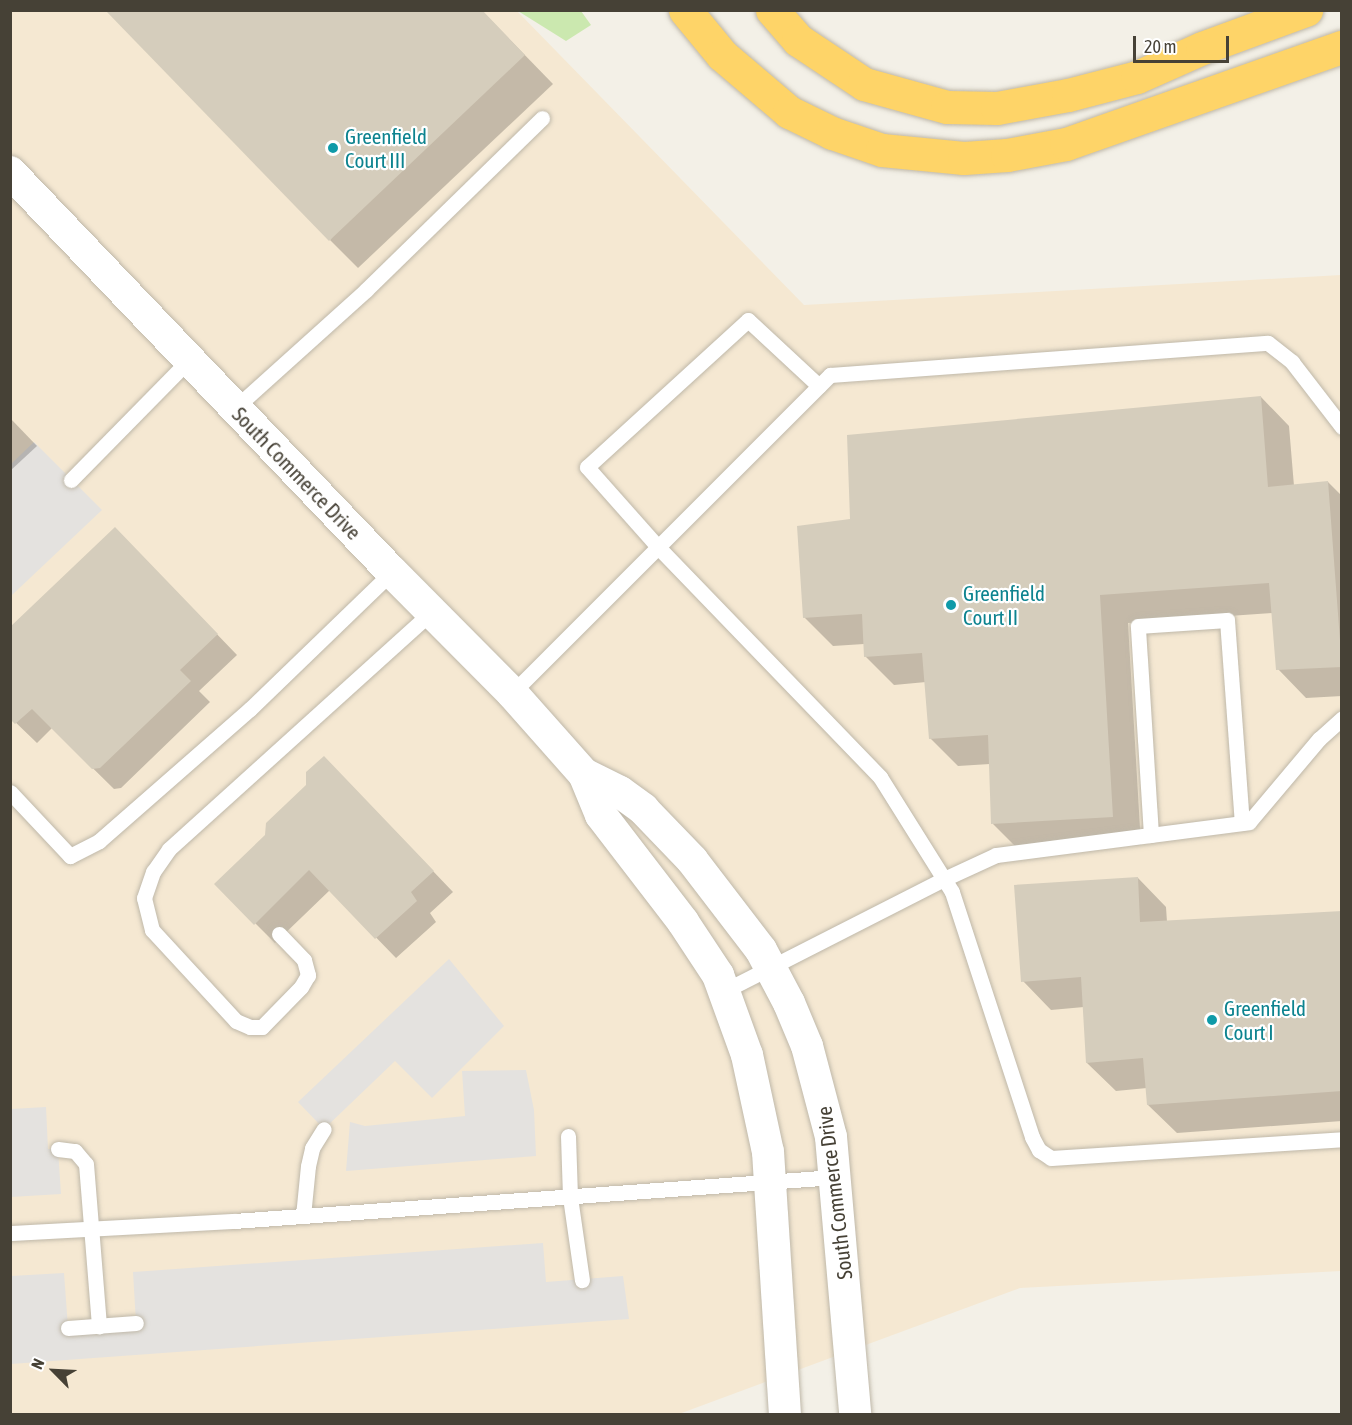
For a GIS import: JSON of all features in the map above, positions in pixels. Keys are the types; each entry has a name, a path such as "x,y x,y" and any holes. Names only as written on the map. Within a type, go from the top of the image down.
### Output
{"highway":[{"path":"685,10 722,55 789,112 832,132 882,150 964,158 1007,155 1066,144 1341,47"},
{"path":"772,10 798,40 864,84 947,107 997,108 1068,95 1137,77 1202,48 1306,10"}],"street":[{"name":"South Commerce Drive","path":"10,172 392,572 512,693 584,774 601,815 683,922 718,975 747,1055 759,1103 770,1183 785,1414"},
{"name":"South Commerce Drive","path":"584,774 620,792 651,817 728,904 762,950 798,1025 821,1091 831,1137 855,1414"}],"lane":[{"path":"235,408 366,290 542,118"},
{"path":"819,386 748,320 587,467 658,547 880,777 952,892 1032,1137 1039,1150 1051,1158 1341,1139"},
{"path":"512,693 830,375 1268,343 1292,362 1341,427"},
{"path":"71,480 189,360"},
{"path":"10,792 70,856 99,841 250,709 392,572"},
{"path":"279,934 304,960 308,975 300,987 262,1027 250,1027 236,1021 152,930 144,898 153,872 169,849 431,612"},
{"path":"1151,835 1138,626 1227,620 1242,822"},
{"path":"724,992 944,879 996,855 1249,822 1319,739 1341,718"},
{"path":"303,1216 312,1148 324,1129"},
{"path":"568,1136 570,1197 582,1280"},
{"path":"58,1149 75,1151 86,1164 99,1326"},
{"path":"10,1233 303,1216 835,1177"},
{"path":"68,1328 136,1323"}],"shaded area":[{"path":"10,11 517,11 804,305 1341,275 1341,1271 1020,1288 679,1414 11,1414"},
{"path":"34,442 102,510 11,596 11,464"},
{"path":"449,959 504,1026 432,1098 395,1061 324,1129 298,1102"},
{"path":"526,1070 534,1110 536,1156 346,1171 350,1122 365,1126 465,1116 462,1071"},
{"path":"46,1107 48,1149 58,1149 61,1194 11,1197 11,1109"},
{"path":"543,1243 546,1282 623,1276 629,1319 11,1364 11,1276 64,1273 68,1327 136,1323 133,1272"}],"green space":[{"path":"518,11 581,11 591,25 566,41"}],"building":[{"name":"Greenfield Court III","path":"105,10 482,10 525,55 329,241"},
{"name":"Greenfield Court II","path":"1261,396 1268,487 1328,481 1342,667 1276,670 1269,583 1100,595 1113,817 991,824 988,735 929,739 922,653 864,657 862,614 803,618 797,526 850,519 847,435"},
{"path":"115,527 218,634 180,670 191,681 100,768 92,769 32,709 15,724 10,719 10,627"},
{"path":"324,756 434,871 411,892 417,901 375,939 309,870 254,925 214,884 265,835 266,823 306,785 306,772"},
{"name":"Greenfield Court I","path":"1138,877 1140,922 1342,911 1342,1091 1147,1105 1143,1058 1086,1063 1081,977 1021,982 1014,885"}],"place":[{"name":"Greenfield Court III","path":"333,148"},
{"name":"Greenfield Court II","path":"951,605"},
{"name":"Greenfield Court I","path":"1212,1020"}]}
